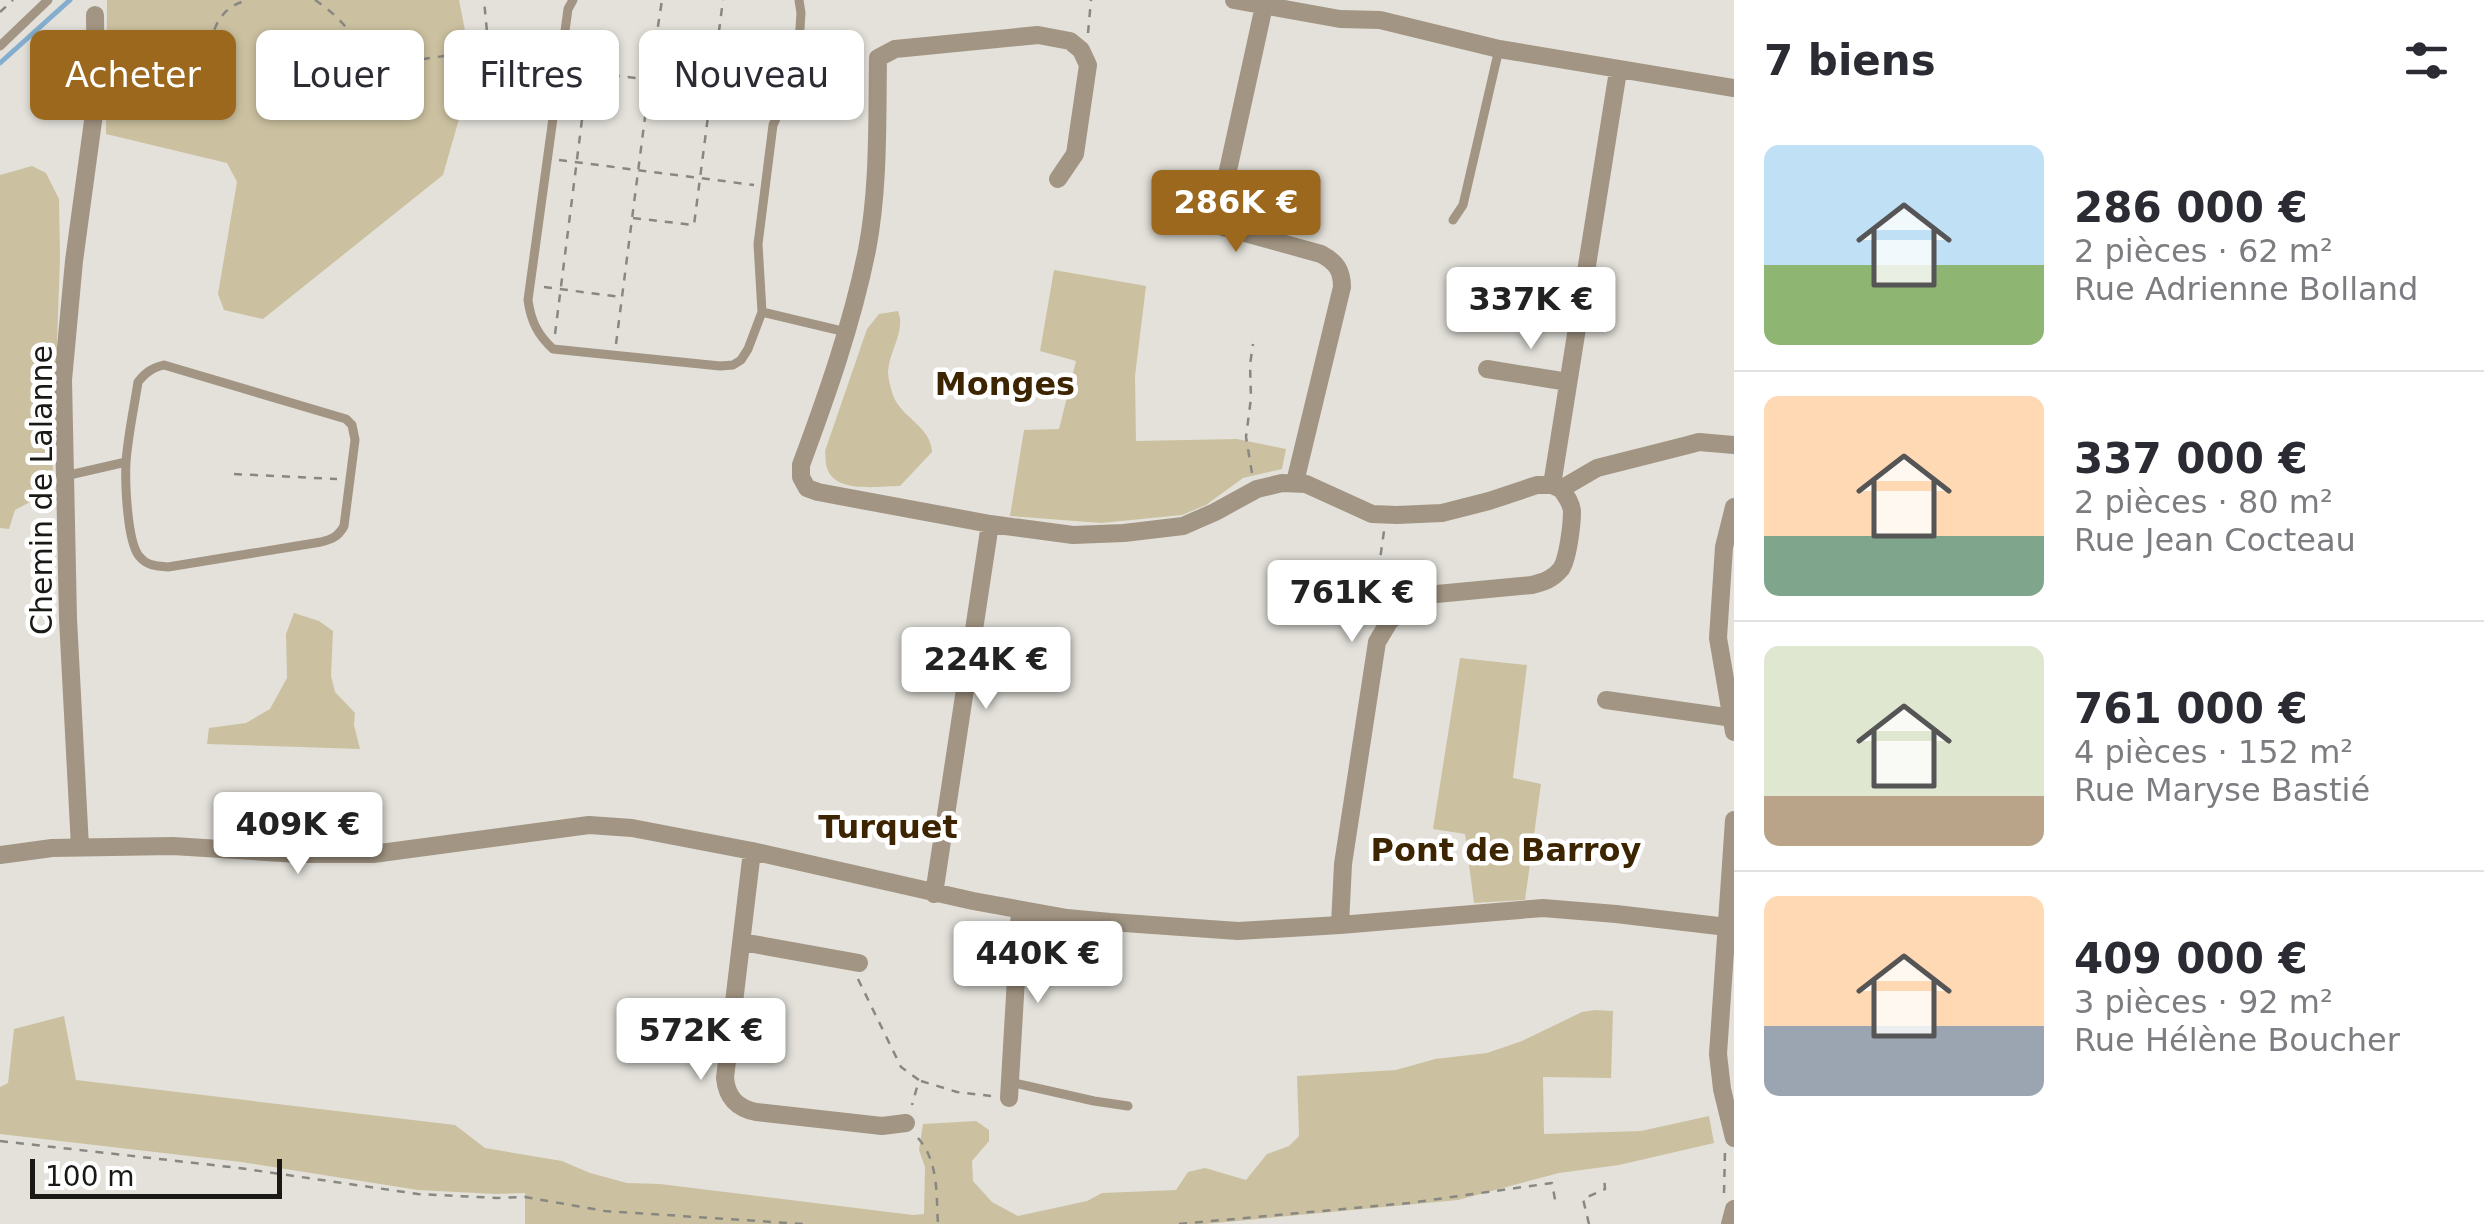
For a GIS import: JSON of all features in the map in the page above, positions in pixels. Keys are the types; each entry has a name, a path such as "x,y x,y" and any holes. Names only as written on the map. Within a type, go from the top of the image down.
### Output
{"street":[{"path":"1234,0 1340,19 1380,20 1499,49 1734,88"},
{"path":"1377,0 1380,20"},
{"path":"1264,6 1216,225 1321,254 1333,260 1342,277 1295,482"},
{"name":"Chemin de Lalanne","path":"96,15 96,30"},
{"path":"1058,179 1075,154 1088,64 1081,50 1070,42 1038,35 895,49 878,58 875,184 867,249 838,363 802,465 801,478 806,488 990,524 1073,535 1124,534 1182,526 1257,489 1295,482 1372,514 1442,512 1537,485 1556,487 1618,461 1699,442 1734,446"},
{"path":"1556,487 1568,382 1618,70"},
{"name":"Chemin de Lalanne","path":"80,847 63,380 93,120"},
{"path":"1487,369 1568,382"},
{"path":"1340,925 1343,864 1377,642 1389,622 1426,595 1532,585 1559,571 1566,560 1572,511 1569,499 1556,487"},
{"path":"1734,507 1724,547 1718,638 1734,732"},
{"path":"934,894 990,524"},
{"path":"1606,700 1733,710"},
{"path":"1729,1144 1718,1054 1734,820"},
{"path":"0,855 52,848 173,846 297,854 374,854 589,825 632,828 752,851 934,894 1067,918 1238,931 1544,908 1727,928"},
{"path":"752,851 724,1078 730,1098 756,1112 882,1126 906,1123"},
{"path":"1009,1090 1020,910"},
{"path":"742,942 859,963"},
{"path":"1729,1206 1730,1224"}],"lane":[{"path":"0,46 48,0"},
{"path":"574,0 568,9 528,300 534,326 554,349 720,366 741,360 762,312 758,244 775,120"},
{"path":"799,0 800,30"},
{"path":"1453,220 1463,205 1499,49"},
{"path":"762,312 846,332"},
{"path":"164,365 346,420 355,432 344,526 334,539 168,567 151,566 134,548 126,462 138,382 154,367 164,365"},
{"path":"64,476 126,462"},
{"path":"1009,1090 1128,1106"}],"path":[{"path":"0,12 13,0"},
{"path":"215,30 221,14 238,2 249,0"},
{"path":"316,0 345,26 364,66 394,58 428,59 477,51 486,42 484,0"},
{"path":"657,30 662,0"},
{"path":"720,30 723,0"},
{"path":"1081,50 1088,33 1091,0"},
{"path":"554,349 588,72 639,77"},
{"path":"614,356 645,120"},
{"path":"633,218 694,225 709,120"},
{"path":"547,158 765,186"},
{"path":"530,285 622,297"},
{"path":"1253,344 1246,438 1257,489"},
{"path":"234,474 350,479"},
{"path":"1386,515 1376,588 1389,622"},
{"path":"859,963 858,982 900,1067 920,1080 957,1092 1009,1090"},
{"path":"920,1080 906,1123 926,1147 932,1162 938,1224"},
{"path":"0,1141 239,1168 418,1194 525,1197 605,1212 803,1224"},
{"path":"1729,1144 1729,1206"},
{"path":"1589,1224 1583,1198 1605,1189 1604,1176"},
{"path":"1179,1224 1408,1203 1552,1183 1556,1205"}],"shaded area":[{"path":"107,0 459,0 465,30 444,30 444,120 459,120 443,175 263,319 224,310 218,294 237,182 227,163 106,134 106,120 236,120 236,30 107,30"},
{"path":"32,166 46,173 59,199 52,490 15,510 9,529 0,528 0,175"},
{"path":"1054,270 1146,286 1135,376 1136,441 1237,439 1286,449 1282,469 1243,478 1206,505 1182,515 1101,523 1010,516 1024,430 1059,429 1076,361 1040,351"},
{"path":"898,311 900,326 889,364 890,383 897,403 927,435 932,452 900,486 848,485 832,476 826,466 825,451 867,329 879,314"},
{"path":"294,613 319,621 333,631 331,676 335,692 355,713 360,749 207,744 209,728 246,723 270,709 287,678 286,634"},
{"path":"1460,658 1527,665 1513,778 1541,784 1525,900 1474,903 1465,834 1433,829"},
{"path":"1595,1010 1613,1011 1611,1078 1543,1077 1544,1134 1641,1131 1709,1116 1714,1143 1619,1165 1559,1173 1458,1200 1205,1224 525,1224 525,1193 418,1190 241,1162 0,1134 0,1087 8,1083 14,1029 64,1016 76,1080 455,1125 485,1148 562,1161 627,1183 924,1214 925,1167 919,1150 923,1124 976,1121 989,1130 989,1141 972,1161 973,1181 992,1202 1018,1216 1087,1201 1102,1193 1176,1190 1188,1172 1205,1168 1246,1180 1267,1154 1289,1146 1299,1136 1297,1076 1396,1070 1435,1059 1487,1053"}],"waterway":[{"path":"0,63 70,0"}],"district":[{"name":"Monges","path":"1005,384"},
{"name":"Turquet","path":"888,827"},
{"name":"Pont de Barroy","path":"1506,850"}]}
